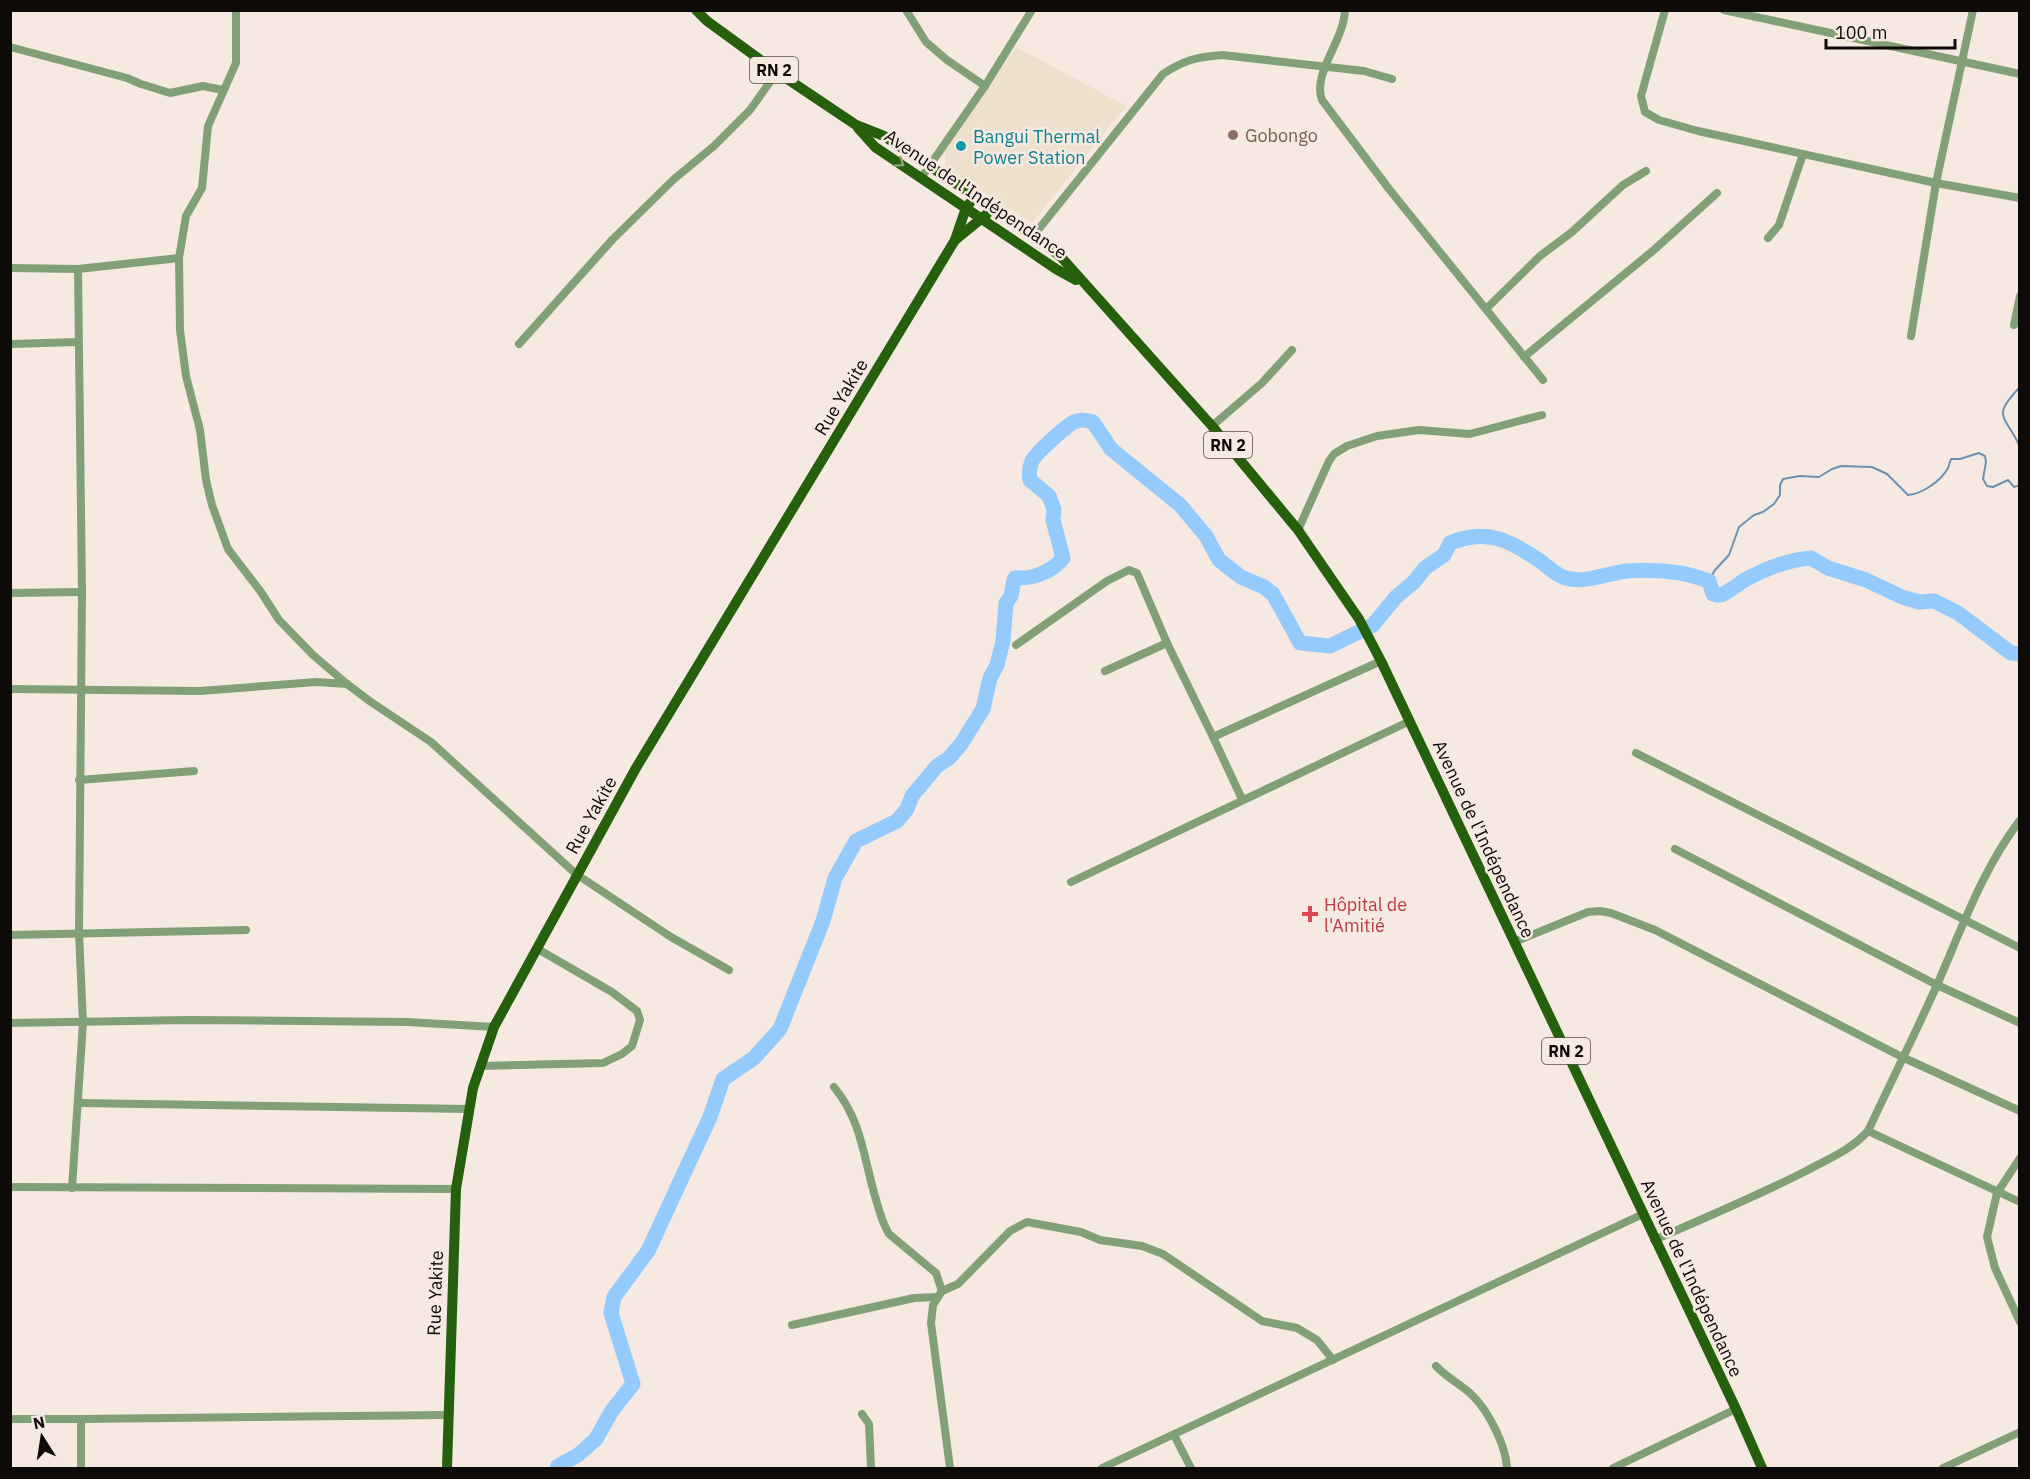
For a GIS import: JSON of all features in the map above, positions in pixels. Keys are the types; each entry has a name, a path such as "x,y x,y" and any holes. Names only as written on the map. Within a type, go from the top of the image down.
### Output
{"main road":[{"name":"Avenue de l'Indépendance","path":"696,10 707,21 777,72 856,125 884,136 992,207 1062,258 1212,426 1298,530 1359,619 1381,661 1654,1240 1736,1408 1762,1468"},
{"name":"Avenue de l'Indépendance","path":"856,125 875,147 1056,269 1083,284"},
{"name":"Rue Yakite","path":"447,1468 456,1189 469,1109 494,1027 636,768 955,240 966,208 975,196"},
{"name":"Rue Yakite","path":"955,240 983,219 992,207"}],"street":[{"path":"236,10 236,63 208,126 202,188 186,216 179,258 180,330 186,376 200,430 208,489 228,549 279,620 313,655 347,684 431,742 576,874 671,937 729,970"},
{"path":"906,10 927,42 947,60 985,86"},
{"path":"921,178 985,86 1032,10"},
{"path":"1345,10 1339,40 1324,68 1320,89 1322,100 1389,189 1543,380"},
{"path":"1665,10 1641,96 1645,112 1659,120 1698,131 1936,183 2019,198"},
{"path":"1724,10 2019,74"},
{"path":"1911,336 1936,183 1973,10"},
{"path":"10,47 127,78 170,93 203,86 223,90"},
{"path":"1034,236 1163,74 1179,63 1199,56 1222,55 1364,71 1392,79"},
{"path":"519,344 612,240 673,180 714,146 750,110 777,72"},
{"path":"1768,238 1779,225 1803,154"},
{"path":"1486,309 1540,256 1572,232 1623,185 1646,171"},
{"path":"1524,357 1655,249 1717,194"},
{"path":"10,267 78,269 179,258"},
{"path":"72,1188 83,1023 79,933 82,592 78,269"},
{"path":"2014,325 2019,296"},
{"path":"10,344 78,342"},
{"path":"1212,426 1262,383 1292,350"},
{"path":"1298,530 1329,461 1334,454 1347,446 1377,436 1419,430 1470,434 1542,415"},
{"path":"1016,645 1107,581 1129,570 1137,573 1167,643 1242,799"},
{"path":"10,593 82,592"},
{"path":"1105,671 1167,643"},
{"path":"1213,737 1381,661"},
{"path":"10,689 200,691 305,683 347,684"},
{"path":"1071,882 1410,720"},
{"path":"1636,753 2019,948"},
{"path":"80,780 194,771"},
{"path":"1654,1240 1765,1192 1845,1151 1868,1131 1937,985 1964,920 2000,847 2019,820"},
{"path":"1675,849 1937,985 2019,1023"},
{"path":"1514,942 1588,912 1611,913 1655,930 1902,1057 2019,1111"},
{"path":"10,935 246,930"},
{"path":"481,1065 603,1063 622,1054 632,1046 640,1020 637,1011 612,992 536,948"},
{"path":"10,1023 188,1020 407,1022 494,1027"},
{"path":"834,1087 847,1103 861,1136 871,1183 884,1227 889,1234 936,1273 940,1294 933,1305 931,1323 950,1468"},
{"path":"79,1102 469,1109"},
{"path":"1868,1131 2019,1202"},
{"path":"2019,1158 1997,1193 1987,1237 1995,1268 2019,1322"},
{"path":"10,1187 456,1189"},
{"path":"1102,1468 1114,1466 1174,1435 1643,1214"},
{"path":"792,1325 940,1294 958,1284 1010,1231 1027,1222 1072,1230 1100,1240 1142,1246 1163,1254 1262,1321 1297,1328 1317,1340 1333,1360"},
{"path":"1436,1366 1479,1402 1494,1428 1507,1461 1507,1468"},
{"path":"1613,1468 1736,1408"},
{"path":"862,1414 869,1424 871,1468"},
{"path":"10,1419 448,1415"},
{"path":"81,1419 81,1468"},
{"path":"1942,1468 2019,1432"},
{"path":"1174,1435 1191,1468"}],"shaded area":[{"path":"1016,47 1126,106 1032,223 945,168 945,151"}],"waterway":[{"path":"2020,387 2005,405 2003,411 2006,422 2020,447"},
{"path":"557,1468 578,1455 596,1439 611,1412 633,1384 611,1313 614,1297 648,1251 710,1117 723,1079 754,1058 780,1029 823,921 835,878 856,841 897,821 907,809 912,796 937,766 949,758 961,744 983,709 990,678 997,665 1003,641 1006,603 1011,596 1015,578 1042,574 1063,558 1053,520 1054,509 1049,496 1030,480 1030,471 1032,461 1039,453 1074,422 1079,420 1093,422 1111,449 1180,505 1206,536 1219,560 1241,577 1264,587 1273,594 1300,643 1330,646 1373,625 1396,597 1414,582 1425,568 1444,555 1450,543 1463,539 1486,537 1508,542 1557,574 1570,579 1586,579 1627,571 1668,572 1709,581 1713,594 1718,595 1726,593 1767,569 1811,558 1828,568 1866,580 1902,597 1919,602 1934,601 1958,613 2011,653 2020,654"},
{"path":"1709,581 1715,570 1729,555 1739,527 1774,504 1780,495 1780,485 1783,479 1800,476 1819,477 1841,466 1872,467 1887,474 1908,495 1919,492 1936,482 1945,473 1951,459 1960,459 1979,453 1985,456 1983,479 1987,486 1993,487 2008,480 2014,487 2020,485"}],"place":[{"name":"Gobongo","path":"1233,135"},
{"name":"Bangui Thermal Power Station","path":"961,146"},
{"name":"Hôpital de l'Amitié","path":"1310,914"}]}
